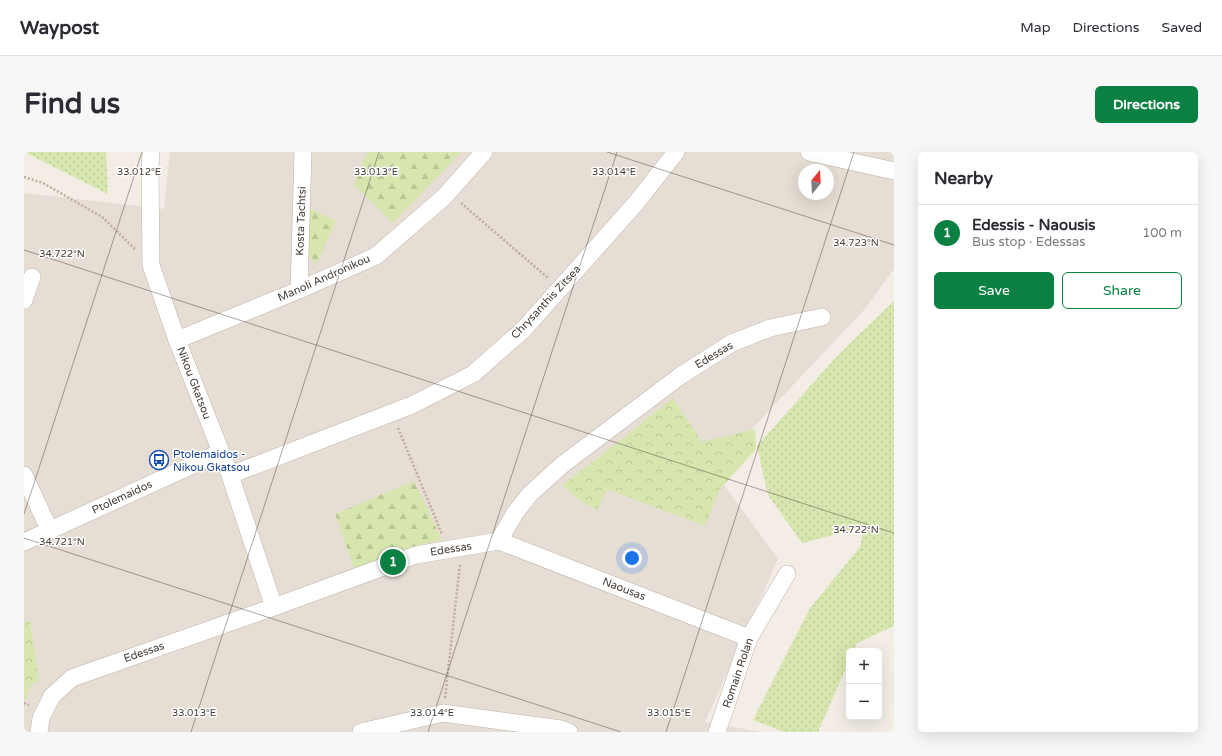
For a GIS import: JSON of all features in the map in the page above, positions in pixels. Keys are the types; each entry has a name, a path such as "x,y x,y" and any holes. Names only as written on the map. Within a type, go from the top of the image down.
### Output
{"street":[{"name":"Nikou Gkatsou","path":"151,152 151,265 177,340 230,475 274,607"},
{"name":"Kosta Tachtsi","path":"300,290 303,152"},
{"name":"Manoli Andronikou","path":"177,340 300,290 376,256 449,192 484,152"},
{"name":"Chrysanthis Zitsea","path":"230,475 412,405 473,374 523,330 636,203 676,152"},
{"path":"809,152 867,159 894,171"},
{"path":"24,300 32,277"},
{"name":"Edessas","path":"40,725 52,696 72,678 416,555 499,541 515,513 530,494 562,465 680,376 732,343 770,328 822,317"},
{"name":"Ptolemaidos","path":"24,542 221,452"},
{"path":"24,476 50,530"},
{"name":"Naousas","path":"499,541 749,638"},
{"name":"Romain Rolan","path":"717,732 749,638 787,574"},
{"path":"361,732 443,713 564,731"}],"path":[{"path":"24,177 43,183 102,217 151,265"},
{"path":"449,192 560,289"},
{"path":"392,413 456,548 443,713"}],"shaded area":[{"path":"170,152 894,152 894,269 863,311 713,470 778,559 705,722 761,732 24,732 24,193 164,209"}],"green space":[{"path":"24,152 106,152 108,194"},
{"path":"367,152 461,152 393,223 354,185"},
{"path":"309,208 336,221 316,265 308,254"},
{"path":"894,301 894,626 857,643 854,648 846,648 846,668 818,732 784,732 753,720 810,608 860,547 864,527 802,543 768,495 757,446 837,356"},
{"path":"673,398 702,442 755,429 756,449 720,489 705,526 607,489 597,510 579,500 562,485 607,451"},
{"path":"414,481 442,540 423,544 355,571 335,514"},
{"path":"30,620 39,680 30,686 24,703 24,623"}],"place":[{"name":"Ptolemaidos - Nikou Gkatsou","path":"159,460"},
{"name":"Edessis - Naousis","path":"393,562"}]}
